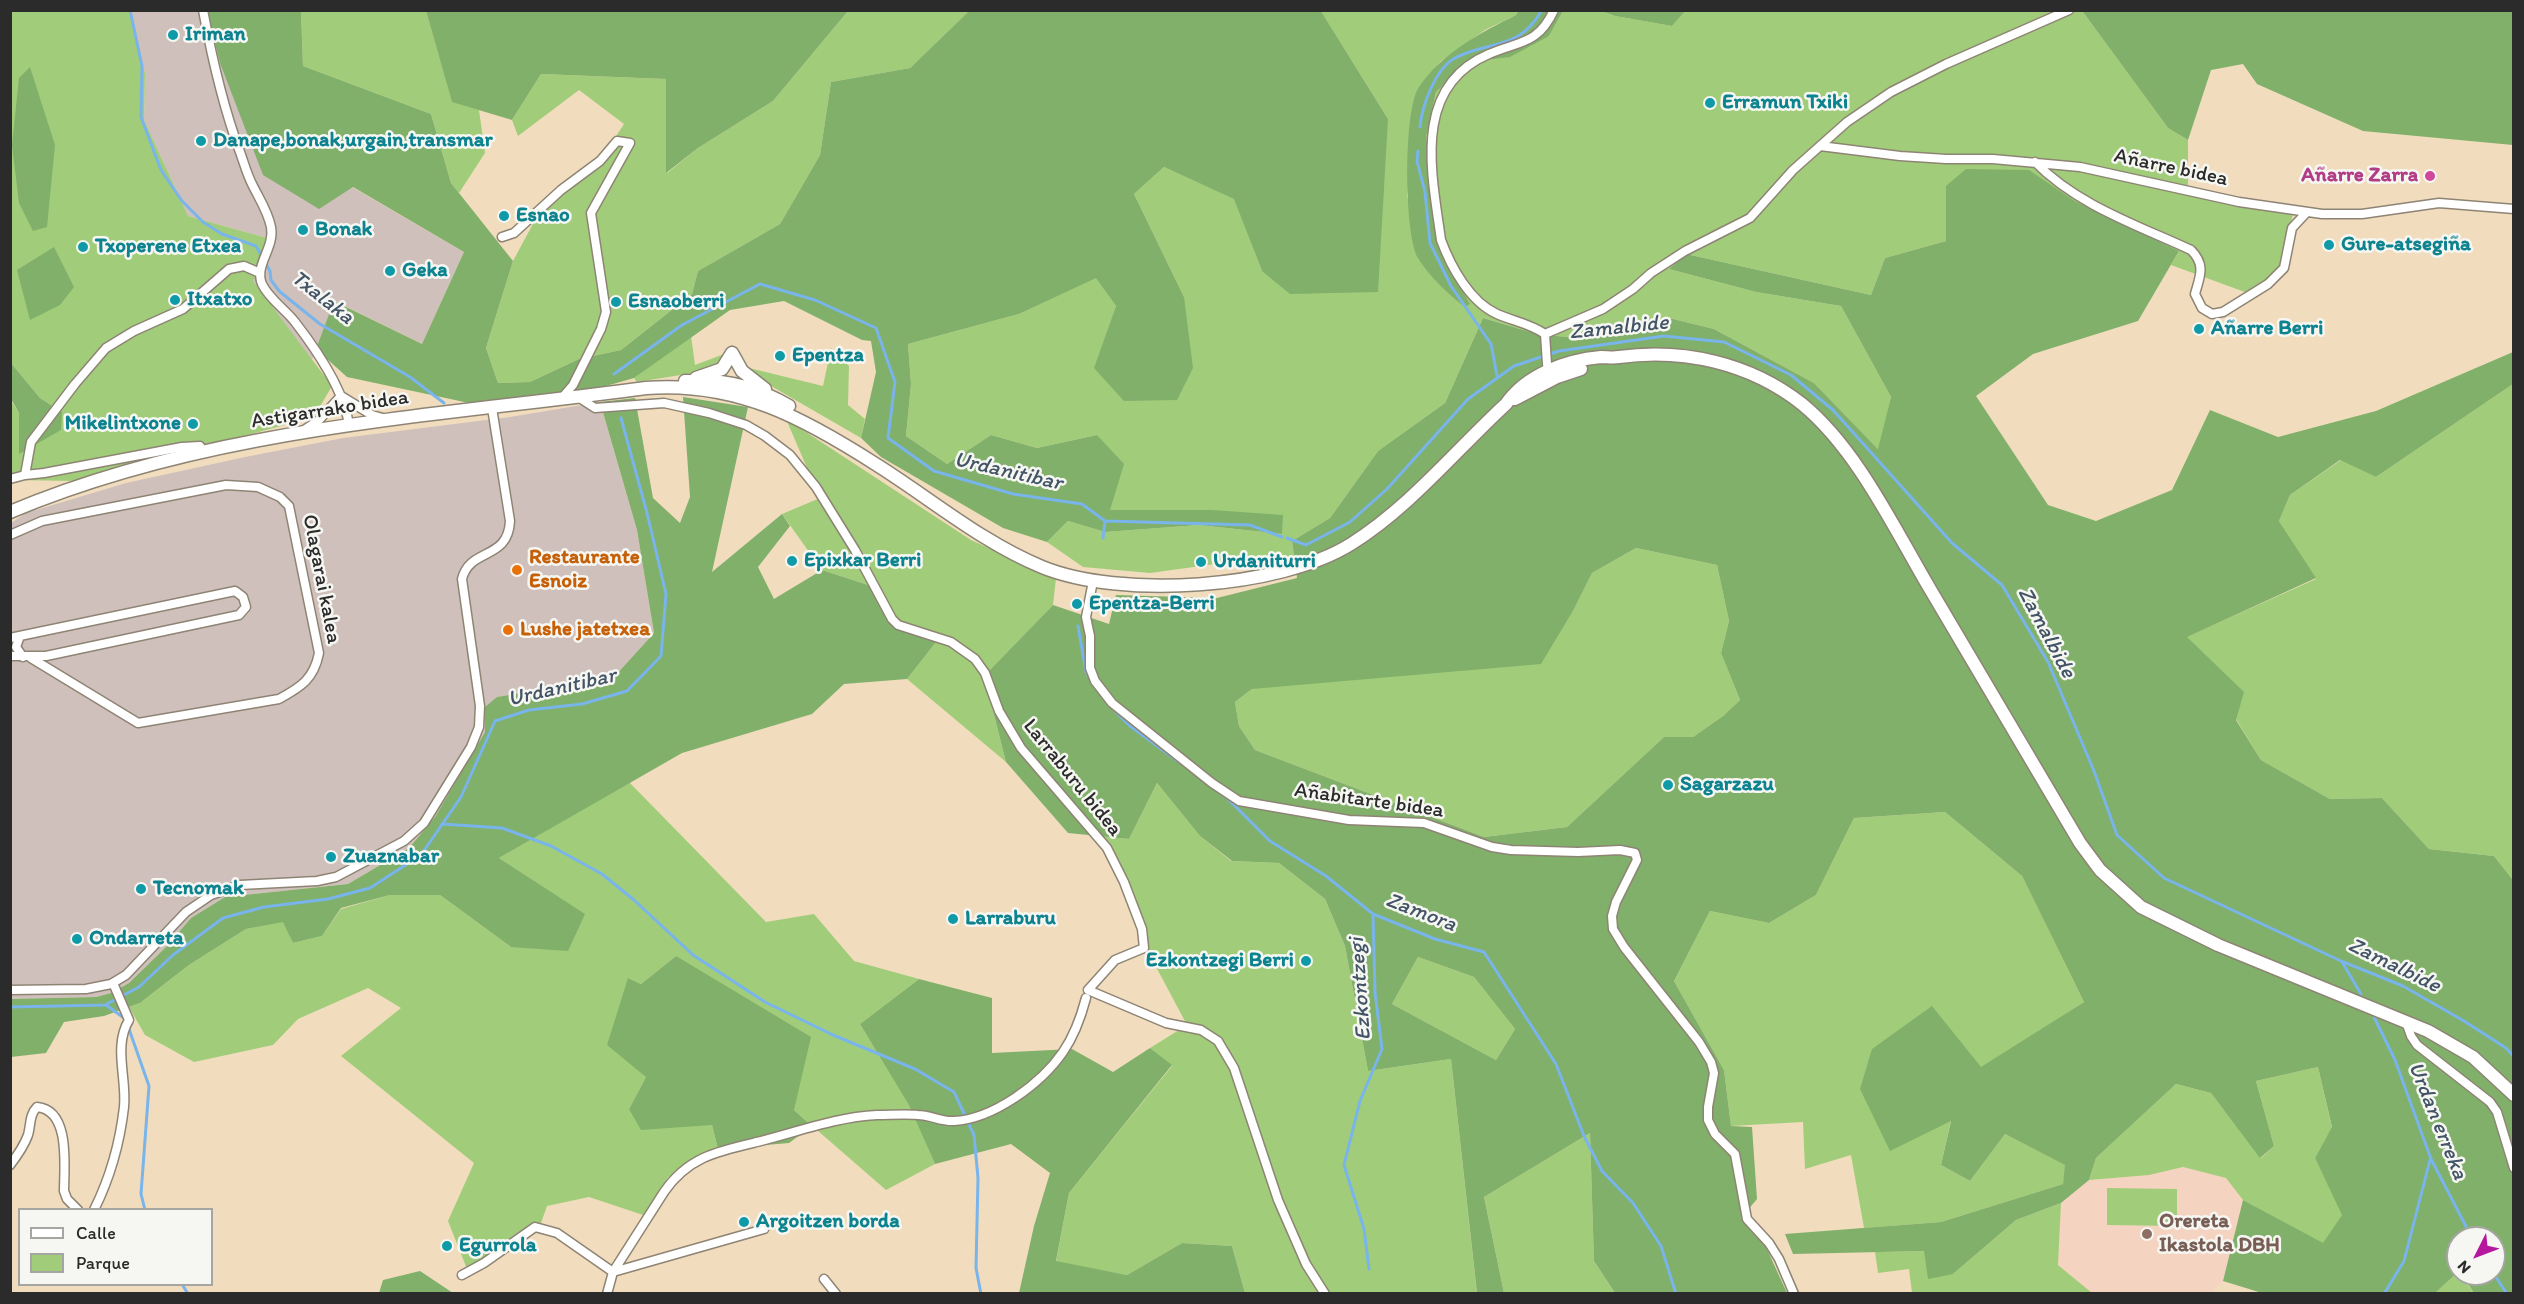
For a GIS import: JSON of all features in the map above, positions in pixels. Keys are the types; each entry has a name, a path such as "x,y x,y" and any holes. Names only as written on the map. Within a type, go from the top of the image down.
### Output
{"main road":[{"path":"688,385 722,369 732,352 742,371 777,399"},
{"path":"1547,365 1659,353 1719,363 1767,381 1801,403 1840,441 1856,464 2080,843 2114,885 2141,907 2199,936 2446,1040 2473,1057 2514,1095"},
{"path":"1506,404 1567,373 1613,358"},
{"name":"Astigarrako bidea","path":"688,385 702,380 730,379 777,399 822,431 971,527 1011,552 1044,568 1094,581 1157,584 1243,581 1275,574 1348,546 1376,527 1398,508 1506,404 1514,393 1547,365"},
{"path":"1547,365 1553,373 1567,373"},
{"path":"1519,398 1535,383 1548,375 1547,365"},
{"path":"730,379 741,396"},
{"name":"Astigarrako bidea","path":"10,512 103,478 203,452 301,433 664,386 688,385 741,396 773,406 822,431"}],"street":[{"path":"203,10 232,130 251,183 268,213 272,227 273,239 261,269 262,283 269,295 295,322 341,396 349,426"},
{"path":"1545,338 1486,309 1465,285 1452,264 1441,240 1431,147 1440,102 1448,86 1459,72 1490,53 1529,40 1548,24 1554,10"},
{"path":"1545,338 1603,309 1633,289 1650,273 1685,251 1750,218 1793,170 1847,122 1891,92 1946,64 2069,10"},
{"path":"502,237 514,233 561,190 600,161 617,141 630,143 591,213 606,312 601,328 573,385 561,399"},
{"name":"Añarre bidea","path":"1820,146 1946,159 2035,162 2127,176 2239,202 2322,214 2362,214 2439,203 2514,209"},
{"path":"2035,162 2053,181 2078,197 2191,250 2199,258 2201,270 2195,294 2202,308 2212,314 2223,312 2268,284 2284,268 2292,228 2307,212"},
{"path":"25,475 31,442 106,348 134,331 183,309 229,269 244,266 261,269"},
{"path":"1545,338 1547,365"},
{"path":"646,388 648,404"},
{"path":"341,396 372,415 392,420"},
{"path":"301,433 319,420 341,396"},
{"name":"Larraburu bidea","path":"578,397 595,408 609,405 664,403 709,413 746,425 765,436 790,455 816,487 855,550 892,619 906,628 951,642 975,659 985,673 999,711 1021,748 1052,787 1099,836 1107,848 1124,882 1142,930 1144,948 1115,960 1088,990 1166,1023 1201,1030 1218,1041 1234,1068 1283,1211 1306,1264 1325,1293"},
{"path":"10,990 115,987 186,912 211,895 240,885 317,881 336,877 404,841 424,823 471,747 479,727 480,706 462,585 466,568 474,560 494,551 504,542 510,521 492,408"},
{"path":"10,478 182,447 200,446 203,452"},
{"name":"Olagarai kalea","path":"10,535 42,521 215,487 226,485 258,487 280,497 288,506 319,653 316,669 300,687 279,699 138,723 27,657"},
{"name":"Añabitarte bidea","path":"1094,581 1086,617 1090,636 1090,668 1095,681 1112,703 1218,788 1239,801 1349,820 1424,823 1492,847 1511,850 1578,852 1620,850 1635,853 1637,860 1612,916 1613,929 1624,947 1699,1042 1711,1062 1714,1073 1708,1120 1715,1134 1735,1154 1747,1219 1769,1243 1794,1293"},
{"name":"Olagarai kalea","path":"10,638 235,591 243,597 246,608 239,615 46,656 10,656"},
{"path":"20,636 16,647 27,657"},
{"path":"94,1208 113,1160 124,1106 124,1067 120,1049 129,1020 115,987"},
{"path":"607,1293 613,1272 672,1181 696,1160 718,1152 840,1120 876,1115 920,1115 954,1121 987,1114 1014,1098 1055,1062 1077,1027 1086,998"},
{"path":"2406,1022 2417,1045 2490,1102 2497,1112 2514,1168"},
{"path":"10,1166 23,1147 29,1132 32,1113 37,1107 42,1107 52,1113 64,1139 64,1191 74,1208"},
{"path":"462,1275 494,1257 535,1227 557,1233 613,1272"},
{"path":"613,1272 764,1229"},
{"path":"824,1279 836,1293"}],"shaded area":[{"path":"131,11 207,11 220,63 352,187 464,252 422,344 335,301 312,360 252,281 274,240 188,216 144,120 145,74"},
{"path":"600,402 637,530 654,633 614,677 497,697 485,708 485,732 435,817 409,848 348,884 225,897 191,918 166,947 129,983 111,993 96,997 11,999 11,523 26,513 126,483 245,457 343,438 510,417"},
{"name":"Orereta Ikastola DBH","path":"2183,1167 2226,1178 2243,1200 2223,1281 2210,1293 2092,1293 2058,1265 2061,1203 2089,1180 2149,1175"}],"green space":[{"path":"426,10 848,11 773,101 698,148 666,173 666,79 541,74 512,120 452,102"},
{"path":"1685,10 2085,11 2083,12 2168,128 2188,140 2188,187 2294,208 2283,265 2253,295 2171,265 2179,251 2075,201 2028,170 1946,186 1946,241 1885,258 1871,295 1686,254 1669,269 1756,292 1841,306 1891,397 1879,450 1814,383 1714,329 1669,318 1587,339 1537,334 1483,318 1445,403 1378,451 1330,518 1292,541 1294,557 1230,562 1150,573 1083,567 1047,542 1068,521 1105,532 1199,525 1282,534 1212,510 1109,510 1097,435 1037,448 991,435 947,464 906,436 911,384 908,344 1019,314 1096,277 1116,306 1095,368 1184,297 1134,194 1164,167 1235,199 1262,271 1388,119 1321,11 1518,11 1516,15 1485,30 1441,61 1417,90 1407,197 1470,304 1443,255 1426,137 1436,92 1469,62 1549,36 1563,11 1601,11 1615,16 1672,26"},
{"path":"2086,10 2513,11 2513,145 2363,131 2257,84 2243,64 2211,70 2188,140 2168,128 2083,12"},
{"path":"11,11 131,11 145,74 144,120 188,216 274,240 253,281 332,386 314,417 78,481 11,480 10,399 19,413 62,412 40,398 11,363"},
{"path":"207,11 301,11 303,66 431,114 451,183 513,261 486,348 498,383 530,382 579,359 621,350 692,294 698,271 780,224 820,155 831,82 910,68 969,11 1321,11 1388,119 1378,292 1290,294 1262,271 1234,199 1164,167 1134,194 1184,297 1193,368 1177,400 1124,401 1094,368 1116,306 1096,278 1019,314 908,344 911,384 906,436 947,464 991,435 1037,448 1097,435 1124,464 1110,510 1212,510 1283,515 1282,534 1199,525 1105,532 1068,521 1047,542 1003,528 881,457 861,438 876,372 871,341 862,340 784,301 730,310 634,378 592,390 469,403 347,377 316,349 334,301 422,344 464,252 353,187 319,209 263,175 220,63"},
{"path":"301,11 426,11 452,101 479,110 485,153 459,193 451,183 431,114 303,66"},
{"path":"848,11 969,11 910,68 831,82 820,155 780,224 698,271 692,294 621,350 579,359 530,382 498,383 486,348 513,261 542,207 607,150 624,124 579,90 518,136 512,120 541,74 666,79 667,173 698,148 773,101"},
{"path":"1518,11 1563,11 1549,36 1510,57 1469,62 1436,92 1426,137 1443,255 1470,304 1465,307 1428,271 1418,258 1413,245 1407,172 1410,120 1419,87 1428,75 1450,54 1516,15"},
{"path":"1601,11 1685,11 1672,26 1615,16"},
{"path":"30,67 55,145 47,227 33,231 19,203 12,145 19,78"},
{"path":"1966,169 2029,170 2075,201 2179,251 2138,321 2033,354 1976,396 2048,505 2096,521 2172,490 2210,410 2278,437 2376,411 2513,352 2513,384 2376,477 2340,460 2290,495 2279,521 2316,578 2187,637 2244,692 2236,720 2261,760 2330,799 2382,798 2429,849 2494,856 2513,880 2513,1293 2474,1293 2469,1286 2506,1286 2506,1226 2446,1226 2446,1283 2435,1293 2262,1293 2223,1281 2243,1200 2323,1243 2342,1215 2315,1158 2332,1127 2318,1067 2256,1081 2274,1146 2260,1158 2211,1093 2176,1084 2096,1158 2089,1180 2061,1203 2016,1220 1953,1274 1928,1279 1924,1251 1793,1254 1785,1234 1941,1222 2063,1184 2065,1165 2005,1134 1970,1181 1941,1165 1951,1121 1890,1151 1860,1089 1872,1049 1932,1006 1981,1067 2084,1002 2022,876 1945,812 1854,818 1816,895 1769,923 1710,911 1674,981 1724,1070 1731,1126 1752,1127 1757,1199 1741,1218 1766,1247 1787,1293 1615,1293 1594,1261 1590,1133 1484,1197 1504,1293 1477,1293 1451,1059 1368,1071 1345,946 1325,899 1279,863 1232,861 1200,836 1157,783 1129,839 1068,833 1006,762 984,676 1053,605 1109,624 1116,595 1217,598 1297,578 1292,541 1330,518 1378,451 1445,403 1483,318 1537,334 1587,339 1669,318 1714,329 1814,383 1878,449 1891,397 1841,306 1756,292 1669,269 1686,254 1871,295 1885,258 1946,241 1946,186","holes":["1636,548 1717,565 1729,621 1721,653 1740,700 1723,716 1693,737 1664,737 1567,827 1484,837 1255,750 1239,726 1235,702 1252,689 1541,664 1574,609 1592,573","1418,957 1474,977 1515,1029 1496,1060 1392,1004"]},
{"path":"54,247 74,287 60,305 30,320 17,270"},
{"path":"691,336 695,365 724,354 720,364 706,371 637,382 634,378"},
{"path":"831,348 849,366 848,405 865,419 861,438 759,379 745,367 823,386"},
{"path":"11,363 40,398 62,412 61,430 19,454 19,413 11,399"},
{"path":"2513,384 2513,880 2494,856 2429,849 2382,798 2330,799 2261,760 2186,637 2316,579 2279,521 2290,495 2341,460 2376,477"},
{"path":"683,397 748,407 712,572 782,514 790,526 758,567 774,599 822,570 871,586 896,621 940,637 907,679 844,684 812,714 682,753 499,858 585,914 568,951 511,947 440,895 390,895 341,908 322,936 293,943 283,922 246,929 189,965 140,1003 104,1016 64,1022 46,1053 11,1057 10,999 96,997 111,993 129,983 166,947 191,918 225,897 348,884 409,848 435,817 485,732 485,707 497,697 614,677 654,633 637,530 600,402 635,398 653,498 680,523 690,497"},
{"path":"786,419 971,540 1056,578 1053,605 984,676 1006,762 907,679 940,637 895,621 871,586 822,570 782,514 820,498"},
{"path":"1636,548 1717,565 1729,621 1721,653 1740,700 1723,716 1693,737 1664,737 1567,827 1484,837 1255,750 1239,726 1235,702 1252,689 1574,609 1592,573"},
{"path":"629,782 766,922 814,914 854,961 919,979 860,1024 910,1105 935,1164 886,1190 794,1110 676,956 641,984 628,978 646,1077 629,1109 712,1125 718,1149 668,1177 646,1216 589,1197 547,1206 541,1223 469,1274 448,1221 474,1163 341,1056 401,1008 368,988 298,1019 273,1045 194,1062 145,1035 129,1007 140,1003 189,965 246,929 284,921 293,943 322,936 341,909 390,895 440,895 511,947 584,914 499,858"},
{"path":"1157,783 1200,836 1231,861 1279,863 1325,899 1345,946 1368,1071 1451,1059 1477,1294 1245,1293 1232,1246 1182,1243 1127,1275 1056,1262 1069,1193 1172,1066 1150,1048 1187,1025 1146,948 1102,836 1129,839"},
{"path":"1945,812 2022,876 2084,1002 1981,1068 1932,1007 1951,1120 1941,1165 1970,1181 2005,1134 2066,1165 2063,1184 1941,1222 1864,1228 1851,1155 1805,1169 1803,1122 1731,1126 1724,1070 1674,981 1710,911 1769,923 1816,895 1854,818"},
{"path":"676,956 811,1037 794,1110 812,1126 789,1143 718,1149 712,1125 641,1130 629,1109 646,1077 607,1045 628,978 641,984"},
{"path":"1418,957 1474,977 1515,1029 1496,1060 1392,1004"},
{"path":"919,979 992,998 992,1053 1072,1049 1113,1072 1150,1048 1172,1065 1069,1193 1056,1261 1127,1275 1182,1243 1232,1246 1245,1293 1019,1293 1034,1226 1050,1173 1011,1144 935,1164 909,1105 860,1024"},
{"path":"2318,1067 2332,1128 2315,1158 2343,1214 2323,1244 2243,1200 2226,1178 2183,1167 2149,1175 2089,1180 2096,1158 2176,1084 2211,1093 2261,1158 2274,1146 2256,1081"},
{"path":"1590,1133 1594,1261 1615,1293 1504,1293 1484,1197"},
{"path":"2107,1188 2177,1189 2177,1226 2107,1225"},
{"path":"2061,1203 2058,1265 2092,1293 1912,1293 1909,1269 1878,1273 1875,1252 1925,1251 1953,1274 2016,1220"},
{"path":"420,1271 453,1293 379,1293 383,1280"},
{"path":"2446,1283 2446,1286 2469,1286 2474,1293 2435,1293"}],"waterway":[{"name":"Txalaka","path":"130,10 142,66 141,117 161,170 182,201 203,222 222,234 256,246 270,271 271,280 279,291 320,324 410,377 444,403"},
{"path":"1420,127 1431,89 1441,70 1448,63 1468,52 1514,38 1524,32 1542,10"},
{"path":"1418,151 1417,161 1425,192 1430,243 1451,286 1491,344 1497,376"},
{"name":"Urdanitibar","path":"614,374 682,325 760,284 815,300 876,328 895,382 888,438 934,471 1013,494 1082,504 1105,521 1250,525 1282,537"},
{"name":"Zamalbide","path":"1287,538 1306,545 1350,522 1387,489 1468,399 1514,366 1559,351 1664,336 1724,342 1791,375 1833,410 1952,543 2002,585 2048,662 2094,771 2117,835 2164,878 2341,961 2403,986 2464,1021 2506,1048 2514,1057"},
{"name":"Urdanitibar","path":"10,1007 105,1005 139,987 173,955 223,918 264,907 328,899 370,888 421,855 461,797 495,721 529,710 582,704 627,691 661,656 666,594 621,418"},
{"path":"1103,538 1105,521"},
{"name":"Zamora","path":"1078,626 1086,672 1090,678"},
{"name":"Zamora","path":"1114,710 1130,726 1179,762"},
{"name":"Zamora","path":"1225,796 1270,841 1326,876 1373,914 1435,939 1484,952 1556,1064 1584,1136 1602,1171 1633,1203 1661,1246 1676,1294"},
{"path":"442,824 502,828 551,846 602,874 634,900 693,955 765,1002 833,1035 915,1069 954,1092 974,1135 978,1178 976,1268 981,1294"},
{"name":"Ezkontzegi","path":"1369,1269 1364,1229 1344,1165 1360,1101 1382,1049 1375,992 1373,915"},
{"name":"Urdan erreka","path":"2342,962 2361,994"},
{"path":"106,1005 124,1018"},
{"name":"Urdan erreka","path":"2374,1017 2395,1060 2431,1159 2466,1226"},
{"path":"129,1029 149,1086 141,1194 144,1208"},
{"path":"2384,1294 2404,1261 2430,1160"},
{"path":"183,1286 188,1294"},
{"name":"Urdan erreka","path":"2502,1286 2507,1294"}],"place":[{"name":"Iriman","path":"173,35"},
{"name":"Erramun Txiki","path":"1710,103"},
{"name":"Danape,bonak,urgain,transmar","path":"201,141"},
{"name":"Añarre Zarra","path":"2430,176"},
{"name":"Esnao","path":"504,216"},
{"name":"Bonak","path":"303,230"},
{"name":"Gure-atsegiña","path":"2329,245"},
{"name":"Txoperene Etxea","path":"83,247"},
{"name":"Geka","path":"390,271"},
{"name":"Itxatxo","path":"175,300"},
{"name":"Esnaoberri","path":"616,302"},
{"name":"Añarre Berri","path":"2199,329"},
{"name":"Epentza","path":"780,356"},
{"name":"Mikelintxone","path":"193,424"},
{"name":"Epixkar Berri","path":"792,561"},
{"name":"Urdaniturri","path":"1201,562"},
{"name":"Restaurante Esnoiz","path":"517,570"},
{"name":"Epentza-Berri","path":"1077,604"},
{"name":"Lushe jatetxea","path":"508,630"},
{"name":"Sagarzazu","path":"1668,785"},
{"name":"Zuaznabar","path":"331,857"},
{"name":"Tecnomak","path":"141,889"},
{"name":"Larraburu","path":"953,919"},
{"name":"Ondarreta","path":"77,939"},
{"name":"Ezkontzegi Berri","path":"1306,961"},
{"name":"Argoitzen borda","path":"744,1222"},
{"name":"Orereta Ikastola DBH","path":"2147,1234"},
{"name":"Egurrola","path":"447,1246"}]}
